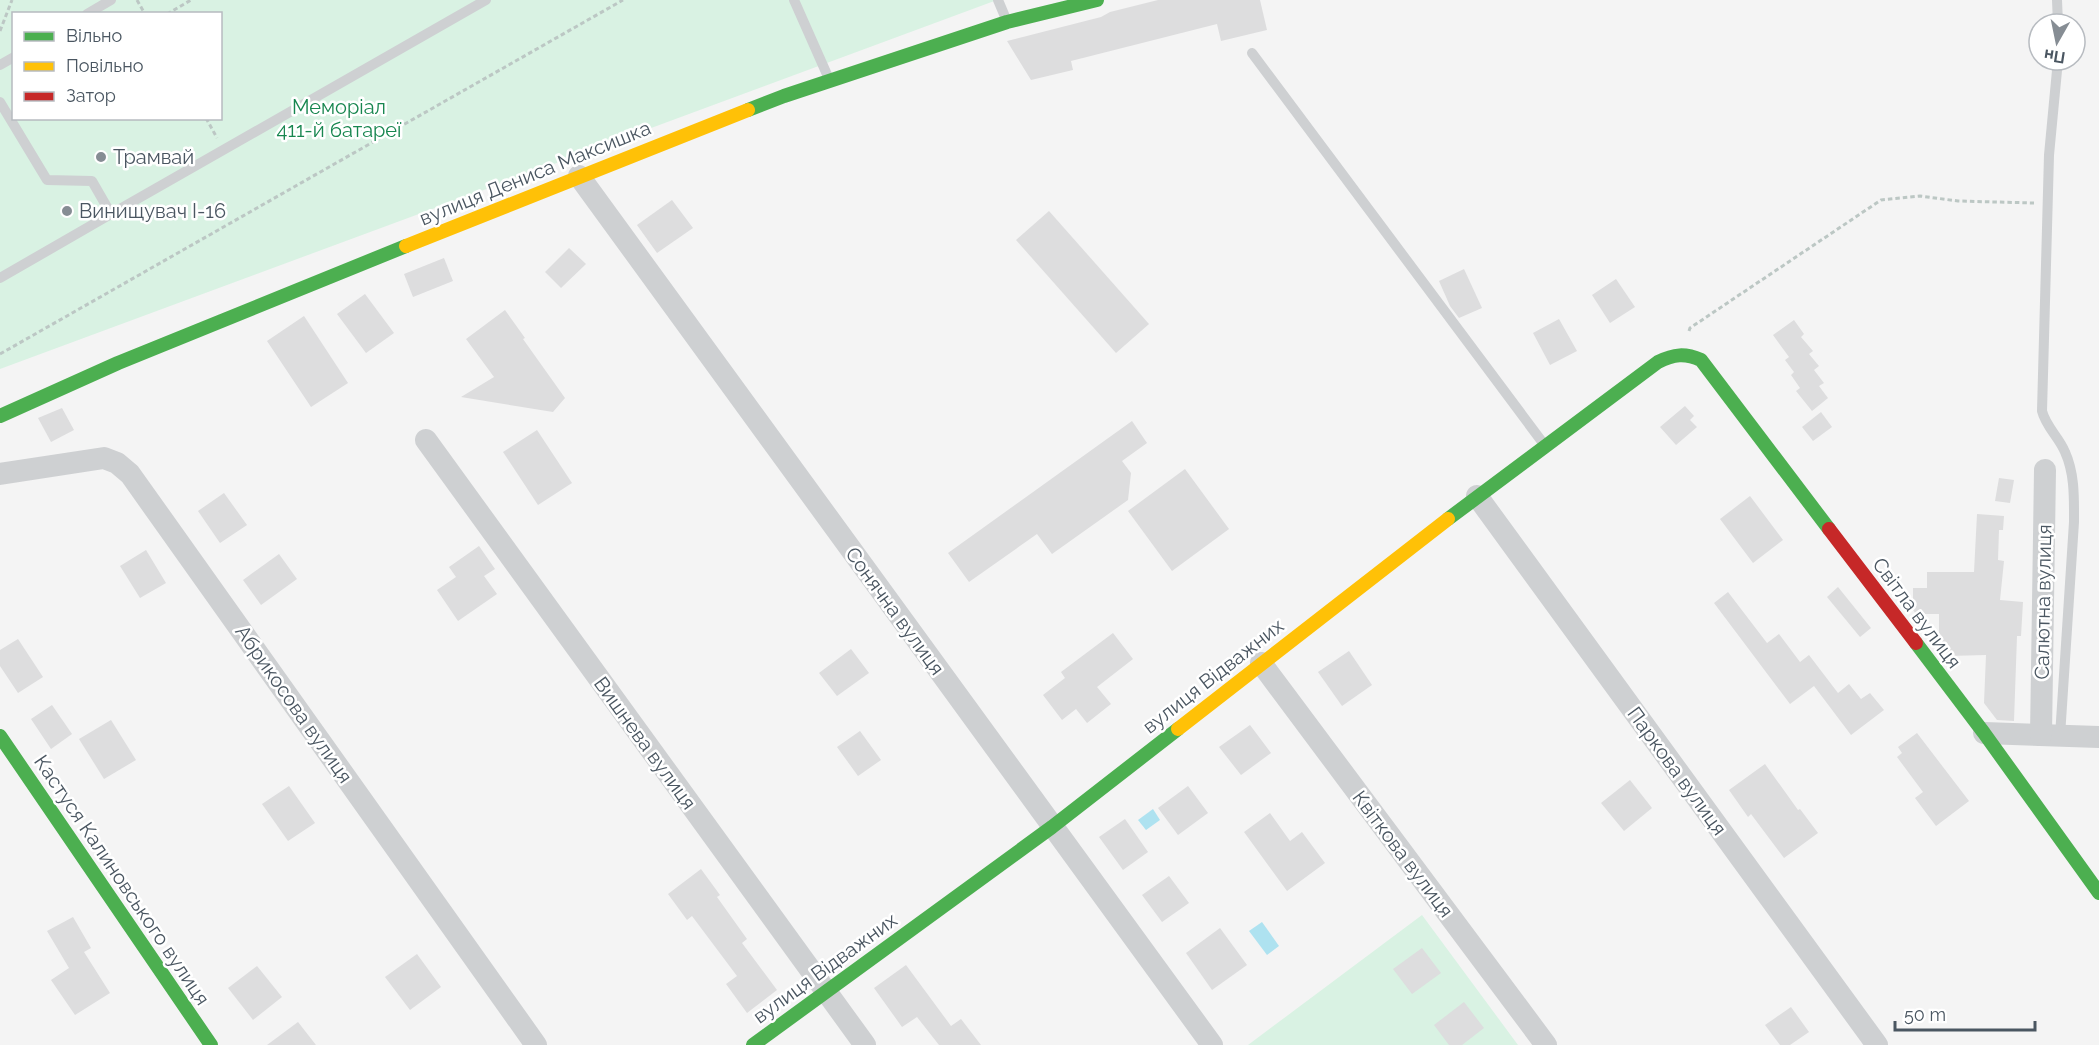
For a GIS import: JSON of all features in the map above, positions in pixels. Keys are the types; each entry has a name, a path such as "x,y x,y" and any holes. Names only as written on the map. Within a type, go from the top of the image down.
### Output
{"street":[{"name":"вулиця Дениса Максишка","path":"0,416 118,363 579,176 784,96 1007,22 1097,0"},
{"name":"Сонячна вулиця","path":"579,176 1212,1045"},
{"name":"вулиця Відважних","path":"753,1045 1052,827 1477,496 1658,362 1669,356 1687,354"},
{"name":"Світла вулиця","path":"1687,354 1701,360 1984,733 2099,893"},
{"name":"Вишнева вулиця","path":"426,440 865,1045"},
{"name":"Абрикосова вулиця","path":"0,474 104,458 117,463 130,474 536,1045"},
{"name":"Салютна вулиця","path":"2045,470 2050,735"},
{"name":"Паркова вулиця","path":"1477,496 1877,1045"},
{"name":"Квіткова вулиця","path":"1261,663 1546,1045"},
{"path":"1984,733 2099,737"},
{"name":"Кастуся Калиновського вулиця","path":"0,736 211,1045"}],"lane":[{"path":"90,12 111,0"},
{"path":"0,278 486,0"},
{"path":"794,0 830,81"},
{"path":"998,0 1007,22"},
{"path":"1252,53 1545,446"},
{"path":"2050,735 2074,522 2071,468 2065,451 2044,420 2042,411 2049,155 2057,72"},
{"path":"0,102 47,180 92,181 111,214"}],"path":[{"path":"0,31 12,0"},
{"path":"170,12 191,0"},
{"path":"0,354 623,0"},
{"path":"207,120 224,150"},
{"path":"1687,354 1690,328 1881,200 1920,196 1958,201 2047,203"}],"green space":[{"name":"Меморіал 411-й батареї","path":"0,0 997,0 0,369"},
{"path":"1422,915 1518,1045 1248,1045"}],"water":[{"path":"1153,809 1160,820 1146,830 1138,820"},
{"path":"1262,922 1279,946 1267,955 1249,931"}],"building":[{"path":"1158,0 1260,0 1267,30 1221,41 1217,24 1071,61 1073,70 1031,80 1007,41 1101,17 1110,12"},
{"path":"672,200 693,228 657,253 637,225"},
{"path":"1049,211 1149,324 1116,353 1016,240"},
{"path":"569,248 586,264 561,288 545,272"},
{"path":"444,258 453,281 413,297 404,274"},
{"path":"1464,269 1482,308 1459,318 1450,306 1439,281"},
{"path":"1616,279 1635,307 1610,323 1592,295"},
{"path":"365,294 394,333 366,353 337,314"},
{"path":"505,310 565,398 553,412 461,397 494,377 466,339"},
{"path":"304,316 348,383 311,407 267,341"},
{"path":"1559,319 1577,351 1550,365 1533,333"},
{"path":"1794,320 1804,334 1801,337 1813,351 1809,354 1819,366 1814,370 1824,383 1819,386 1828,398 1812,411 1796,391 1800,388 1791,375 1794,372 1785,360 1789,357 1773,335"},
{"path":"1685,406 1694,416 1690,420 1697,427 1676,445 1660,427"},
{"path":"62,408 74,430 51,442 38,418"},
{"path":"1821,412 1832,427 1813,441 1802,427"},
{"path":"1132,421 1147,443 1122,461 1131,473 1128,500 1052,554 1037,534 969,582 948,553"},
{"path":"537,430 572,483 538,505 503,452"},
{"path":"1185,469 1229,529 1172,571 1128,511"},
{"path":"1999,478 2014,480 2010,503 1995,501"},
{"path":"224,493 247,525 220,543 198,511"},
{"path":"1750,496 1783,540 1753,563 1720,519"},
{"path":"1977,514 2004,516 2003,530 1999,530 1998,560 2004,561 2000,600 2023,602 2021,636 2017,636 2014,721 1997,720 1984,703 1986,655 1948,656 1939,644 1939,614 1916,614 1913,610 1913,588 1927,588 1927,572 1974,572"},
{"path":"479,546 495,569 484,576 497,594 458,621 437,590 456,577 449,567"},
{"path":"146,550 166,583 140,598 120,566"},
{"path":"279,554 297,579 261,605 243,580"},
{"path":"1838,587 1871,628 1860,637 1827,597"},
{"path":"1728,592 1767,643 1779,634 1800,662 1809,655 1838,693 1849,684 1861,699 1870,693 1884,710 1851,735 1814,686 1790,704 1714,603"},
{"path":"1113,633 1133,659 1097,687 1111,704 1087,723 1076,709 1062,720 1043,695 1065,678 1061,672"},
{"path":"18,639 43,677 18,693 0,666 0,650"},
{"path":"851,649 869,673 837,696 819,673"},
{"path":"1349,651 1372,685 1342,706 1318,672"},
{"path":"52,705 72,734 51,749 31,719"},
{"path":"111,720 136,760 104,779 79,739"},
{"path":"1250,725 1271,753 1241,775 1219,747"},
{"path":"860,731 881,760 858,776 837,747"},
{"path":"1917,733 1969,801 1936,826 1915,798 1923,792 1897,757 1902,753 1898,747"},
{"path":"1765,764 1798,810 1800,809 1818,833 1784,858 1751,814 1748,817 1729,790"},
{"path":"1630,780 1652,808 1624,831 1601,803"},
{"path":"289,786 315,823 288,841 262,804"},
{"path":"1188,786 1208,813 1178,835 1158,808"},
{"path":"1270,813 1290,841 1302,832 1325,863 1287,891 1244,832"},
{"path":"1125,819 1148,852 1123,870 1099,837"},
{"path":"701,869 720,895 717,897 747,939 742,943 777,990 747,1013 726,984 737,976 692,916 687,920 668,894"},
{"path":"1169,876 1189,903 1162,922 1142,895"},
{"path":"73,917 91,948 84,952 110,993 75,1015 51,980 69,968 47,931"},
{"path":"1220,928 1247,965 1212,990 1186,953"},
{"path":"1422,948 1441,973 1412,994 1393,969"},
{"path":"417,954 441,987 410,1010 385,977"},
{"path":"906,965 951,1026 961,1019 981,1045 939,1045 917,1017 902,1027 874,988"},
{"path":"257,966 282,997 253,1020 228,988"},
{"path":"1464,1002 1484,1028 1462,1045 1449,1045 1434,1025"},
{"path":"1791,1007 1809,1032 1790,1045 1780,1045 1765,1025"},
{"path":"298,1022 316,1045 267,1045"}],"traffic: fast":[{"path":"748,110 1007,22 1097,0"},
{"path":"0,416 118,363 406,246"},
{"path":"1448,519 1658,362 1669,357 1685,355 1701,360 1829,529"},
{"path":"1916,643 2099,893"},
{"path":"753,1045 1052,827 1178,729"},
{"path":"0,736 211,1045"}],"traffic: slow":[{"path":"406,246 748,110"},
{"path":"1178,729 1448,519"}],"traffic: jam":[{"path":"1829,529 1916,643"}],"place":[{"name":"Трамвай","path":"101,157"},
{"name":"Винищувач І-16","path":"67,211"}]}
